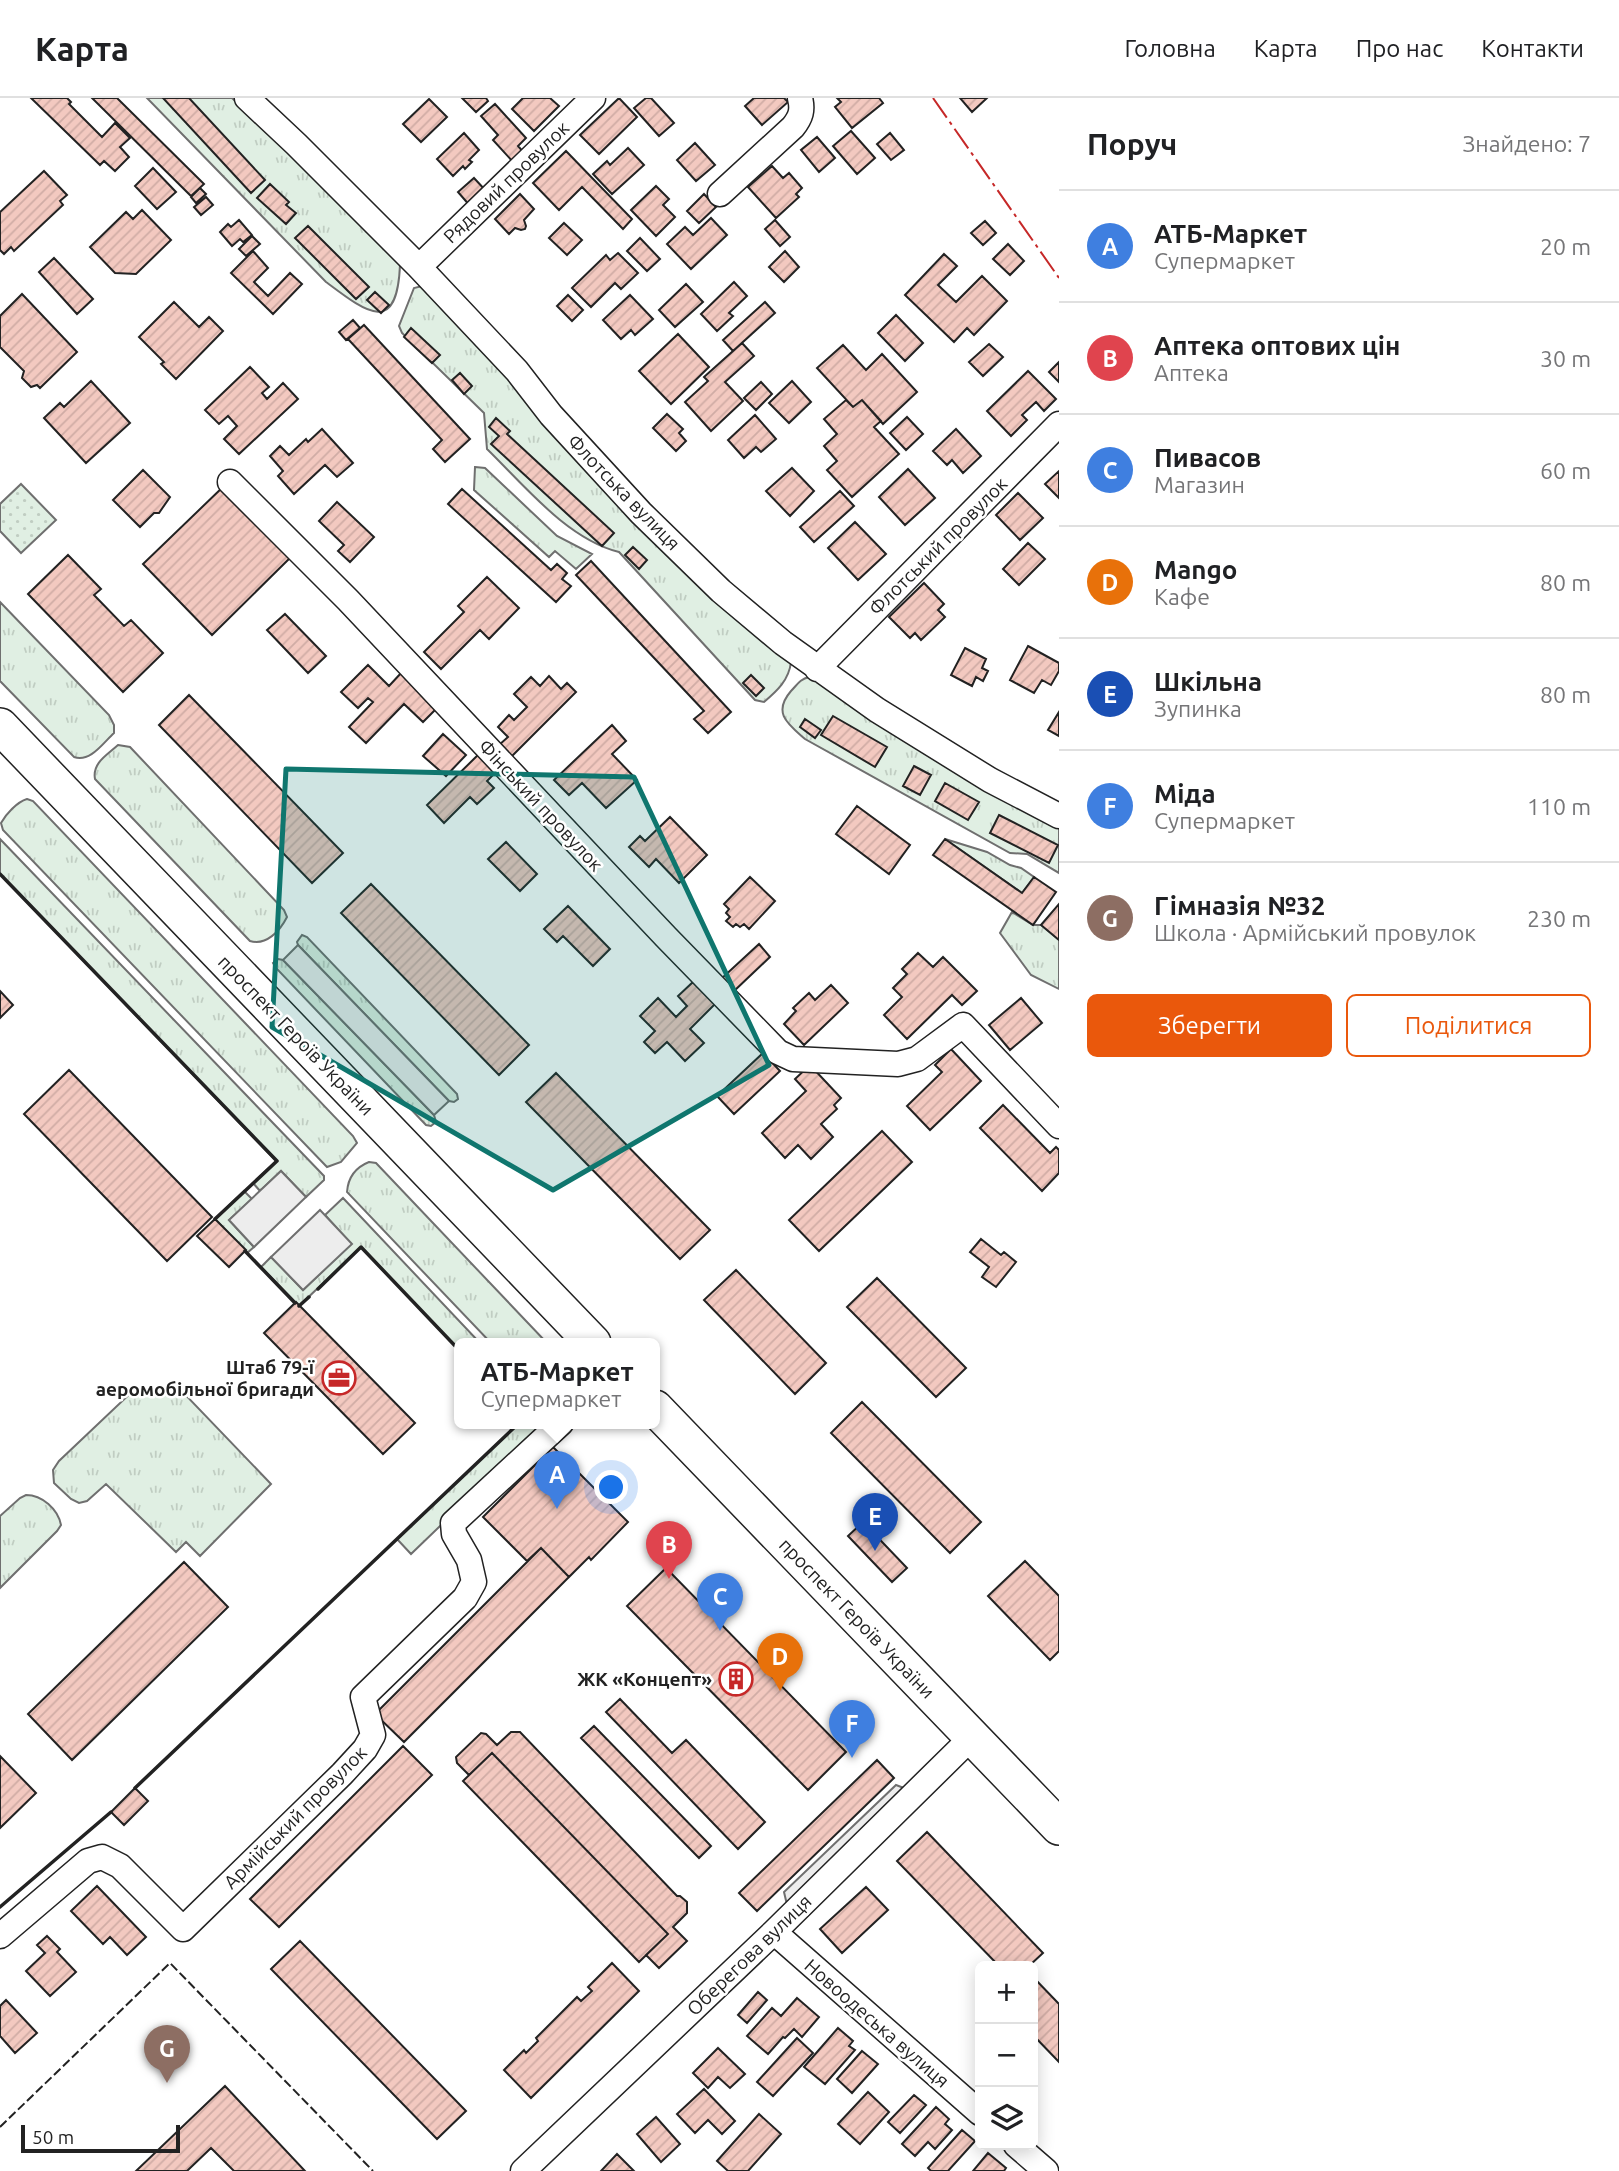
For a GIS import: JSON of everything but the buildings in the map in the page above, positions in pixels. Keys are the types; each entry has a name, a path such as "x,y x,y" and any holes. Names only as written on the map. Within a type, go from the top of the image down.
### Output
{"highway":[{"name":"проспект Героїв України","path":"0,726 588,1338"},
{"name":"проспект Героїв України","path":"660,1413 1059,1826"}],"street":[{"name":"Флотська вулиця","path":"247,98 419,267 517,371 551,415 641,513 721,591 817,669 877,710 990,780 1059,816"},
{"name":"Рядовий провулок","path":"419,267 593,98"},
{"path":"720,194 800,119 800,98"},
{"name":"Флотський провулок","path":"817,669 1059,424"},
{"name":"Фінський провулок","path":"230,482 348,600 778,1052 793,1059 898,1064 917,1059 963,1025 1059,1126"},
{"name":"Армійський провулок","path":"0,1937 89,1861 102,1857 120,1866 183,1929 365,1749 373,1735 363,1697 465,1598 474,1581 469,1560 454,1534 453,1523 555,1429"},
{"name":"Оберегова вулиця","path":"523,2171 774,1932 972,1737"},
{"name":"Новоодеська вулиця","path":"774,1932 975,2109"},
{"path":"1022,2150 1046,2171"}],"highlighted area":[{"path":"286,769 634,777 769,1065 553,1190 272,1027"}],"green space":[{"path":"147,98 232,98 287,149 400,265 398,288 393,302 386,310 377,312 366,309 326,282"},
{"path":"422,286 791,662 785,680 764,702 755,700 619,552 600,545 564,523 487,449 484,413 402,333 399,326 414,288"},
{"path":"475,467 485,468 557,536 592,554 576,569 555,551 549,557 474,490"},
{"path":"21,484 56,520 21,553 0,531 0,504"},
{"path":"0,602 109,715 114,725 114,733 91,755 74,757 0,681"},
{"path":"809,677 1059,825 1059,873 1027,854 1010,853 805,739 788,723 783,706 797,684"},
{"path":"118,745 130,747 284,910 287,917 272,936 262,941 250,941 95,779 98,764"},
{"path":"27,799 33,801 353,1136 357,1143 341,1162 327,1167 3,830 1,823 6,816"},
{"path":"0,839 324,1176 324,1180 306,1197 281,1171 260,1191 253,1183 276,1161 0,874"},
{"path":"945,839 987,852 1034,877 1022,893"},
{"path":"1012,912 1033,925 1041,925 1059,940 1059,989 1031,975 1000,933"},
{"path":"302,935 307,937 457,1094 458,1099 449,1101 298,945"},
{"path":"278,959 283,960 434,1115 436,1122 431,1126 426,1125 276,968 273,963"},
{"path":"369,1162 376,1163 542,1338 486,1338 347,1192 349,1182 359,1167"},
{"path":"244,1191 252,1199 229,1220 254,1247 247,1253 215,1219"},
{"path":"343,1198 475,1338 454,1338 454,1345 361,1247 299,1306 261,1267 271,1257 303,1290 351,1244 325,1215"},
{"path":"137,1387 157,1395 178,1387 271,1484 200,1556 186,1542 176,1552 106,1484 87,1501 79,1503 54,1483 53,1470 59,1461"},
{"path":"513,1429 541,1429 411,1554 397,1539"},
{"path":"26,1495 38,1497 48,1504 57,1514 61,1525 0,1588 0,1516"}],"shaded area":[{"path":"298,945 449,1101 434,1115 283,960"},
{"path":"281,1171 306,1197 254,1247 229,1220"},
{"path":"320,1210 352,1244 303,1290 271,1257"},
{"path":"896,1785 909,1790 788,1909 784,1892"}],"fence":[{"path":"0,2127 170,1963 373,2171"}],"wall":[{"path":"0,874 277,1161 215,1219"},
{"path":"318,1289 361,1247 454,1345"},
{"path":"245,1251 295,1303"},
{"path":"299,1306 309,1297"},
{"path":"135,1788 513,1429"},
{"path":"0,1907 111,1812"}],"power":[{"path":"933,98 1059,278"}],"place":[{"name":"Штаб 79-ї аеромобільної бригади","path":"339,1378"},
{"name":"АТБ-Маркет","path":"557,1509"},
{"name":"Шкільна","path":"875,1551"},
{"name":"Аптека оптових цін","path":"669,1579"},
{"name":"Пивасов","path":"720,1631"},
{"name":"ЖК «Концепт»","path":"736,1679"},
{"name":"Mango","path":"780,1691"},
{"name":"Міда","path":"852,1758"},
{"name":"Гімназія №32","path":"167,2083"}]}
